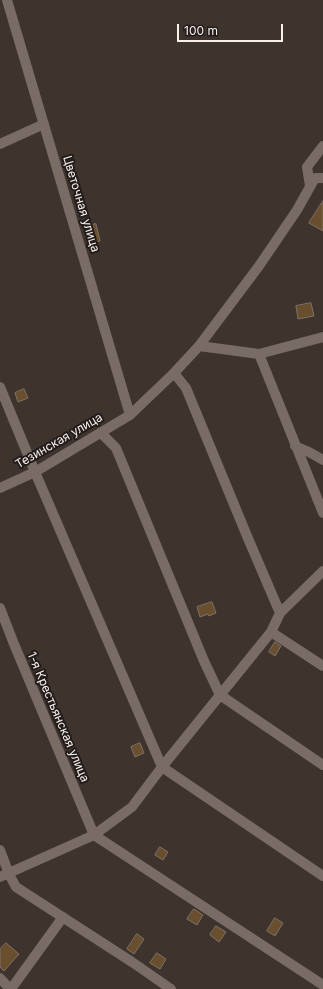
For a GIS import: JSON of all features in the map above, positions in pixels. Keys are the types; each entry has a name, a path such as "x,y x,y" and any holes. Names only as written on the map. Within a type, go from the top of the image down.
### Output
{"street":[{"name":"Цветочная улица","path":"7,0 130,415"},
{"path":"0,144 44,124"},
{"path":"310,186 307,167 323,146"},
{"path":"310,186 315,178 323,178"},
{"name":"Тезинская улица","path":"0,488 35,472 130,415 174,373 199,346 259,266 297,210 310,186"},
{"path":"199,346 259,354 323,337"},
{"path":"259,354 323,513"},
{"path":"174,373 186,388 280,613"},
{"path":"0,388 162,767 323,876"},
{"path":"101,433 116,448 204,661 220,695 323,765"},
{"path":"295,446 323,460"},
{"path":"4,876 94,835 132,807 162,767 271,632 280,613 323,571"},
{"name":"1-я Крестьянская улица","path":"0,608 94,835"},
{"path":"271,632 323,666"},
{"path":"94,835 323,985"},
{"path":"0,850 4,876 16,887 171,989"},
{"path":"0,978 11,989 63,917"}],"building":[{"path":"323,201 323,231 309,223"},
{"path":"96,224 100,241 90,243 86,226"},
{"path":"311,303 314,316 298,319 296,306"},
{"path":"24,389 28,398 18,402 15,393"},
{"path":"212,602 216,613 209,616 208,614 200,617 197,607"},
{"path":"275,642 281,646 275,656 269,652"},
{"path":"140,743 144,753 135,757 131,747"},
{"path":"160,847 168,852 163,860 155,855"},
{"path":"194,909 203,915 197,925 187,919"},
{"path":"275,918 283,923 275,936 267,931"},
{"path":"216,926 226,932 219,942 210,935"},
{"path":"137,934 144,939 134,954 127,949"},
{"path":"6,943 19,954 4,971 0,967 0,949"},
{"path":"157,953 166,959 160,969 150,963"}]}
